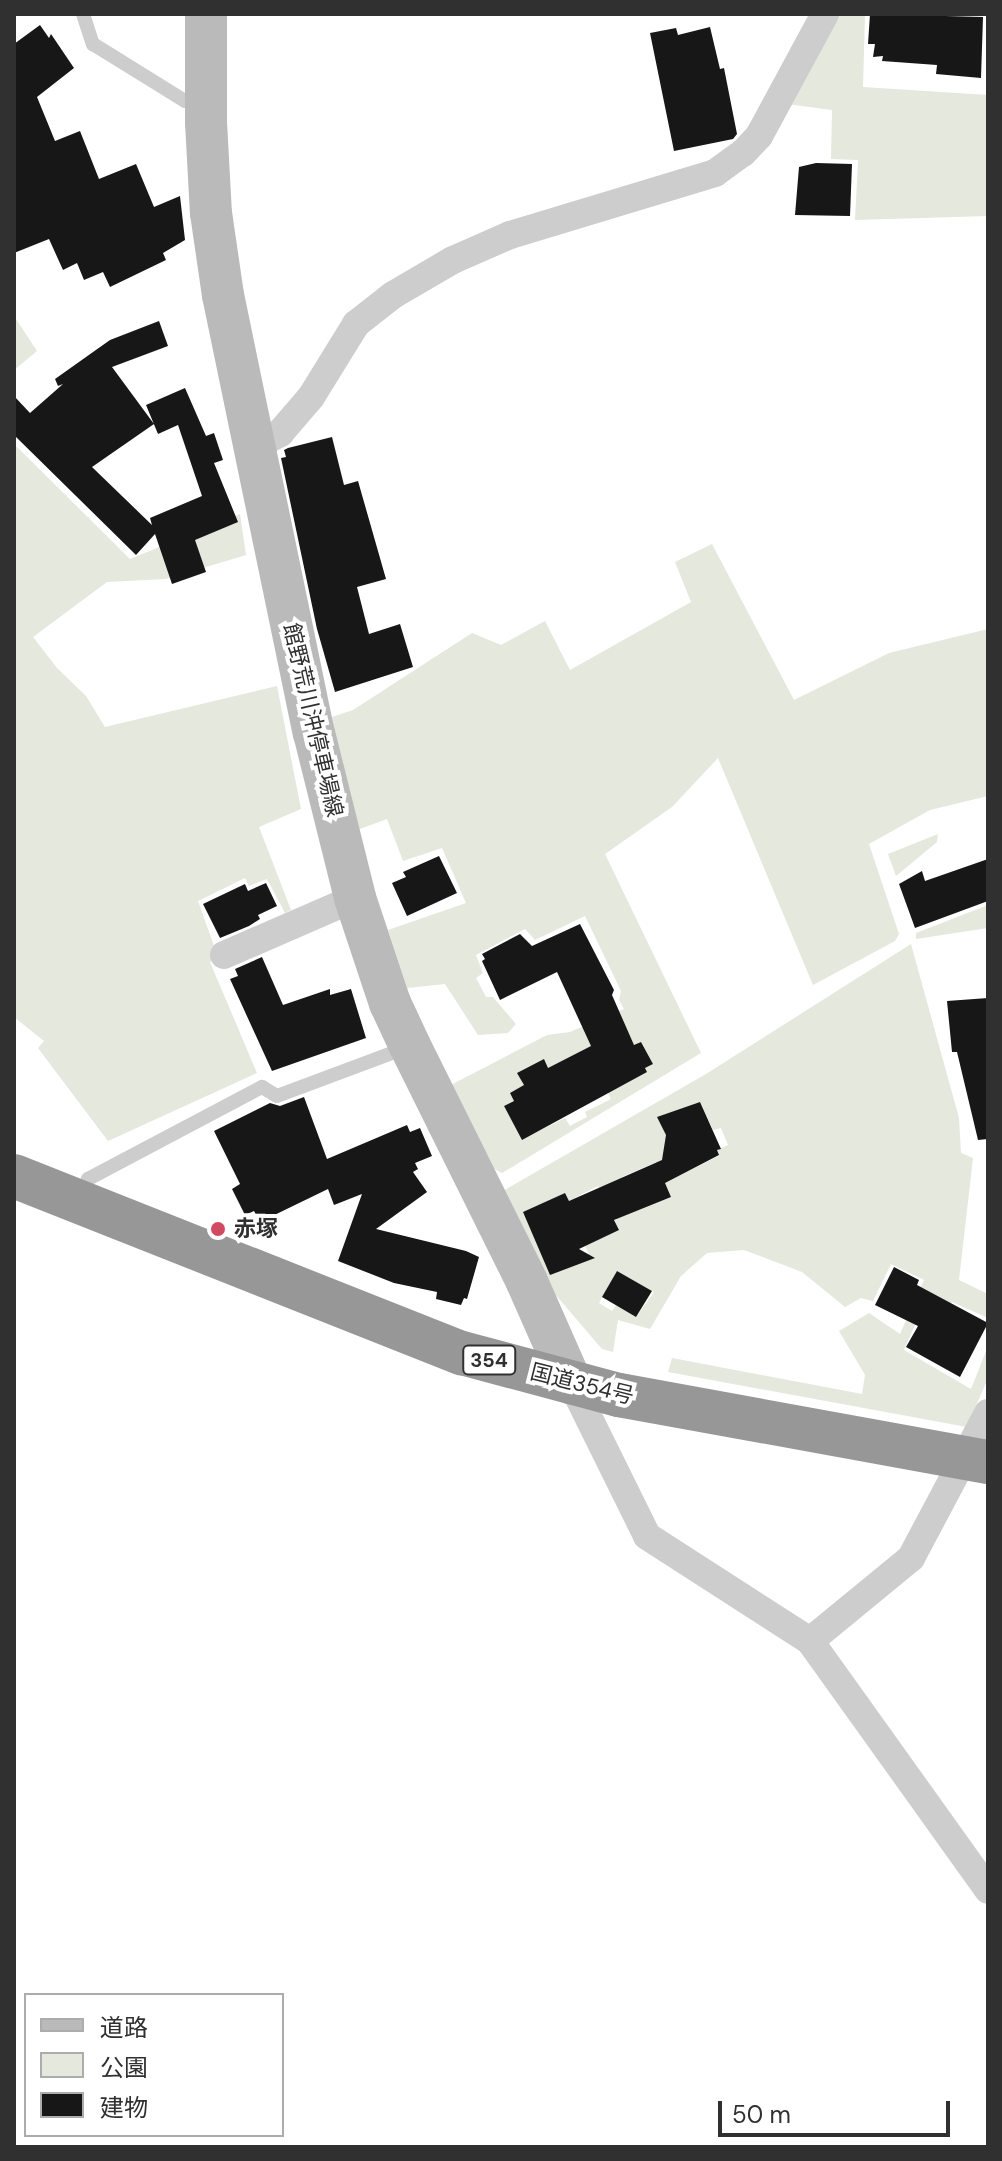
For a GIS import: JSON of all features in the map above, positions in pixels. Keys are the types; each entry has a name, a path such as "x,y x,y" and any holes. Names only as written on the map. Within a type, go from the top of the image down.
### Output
{"highway":[{"name":"国道354号","path":"14,1176 434,1343 572,1384 977,1460"}],"main road":[{"name":"館野荒川沖停車場線","path":"206,14 205,105 211,213 254,447 314,733 355,898 390,1003 527,1282 572,1384"}],"street":[{"path":"254,447 280,433 311,397 356,324 393,295 453,260 510,235 715,173 743,153 759,136 825,14"},
{"path":"224,955 355,898"},
{"path":"572,1384 647,1536 810,1641 988,1890"},
{"path":"810,1641 911,1558 977,1460 988,1413"}],"lane":[{"path":"83,14 93,44 185,101 205,105"},
{"path":"78,1202 88,1179 262,1087 277,1096 410,1046"}],"green space":[{"path":"836,14 865,14 863,87 988,95 988,216 855,220 858,160 831,159 832,110 787,104"},
{"path":"14,316 37,351 14,370"},
{"path":"14,444 130,559 240,514 246,555 166,579 107,582 33,637 57,668 86,696 105,727 277,686 301,809 259,827 291,910 285,913 267,879 249,886 245,878 198,901 218,957 210,962 257,1073 108,1141 38,1048 44,1041 14,1017"},
{"path":"712,544 794,700 889,653 988,629 988,796 930,810 869,844 899,934 895,941 813,985 718,758 672,807 605,854 701,1053 502,1173 491,1167 449,1086 547,1035 570,1032 624,1009 619,1000 621,991 585,916 535,940 525,929 476,955 483,973 476,978 486,997 493,997 516,1024 508,1033 478,1035 445,984 407,988 388,930 466,903 442,848 403,861 387,819 357,830 329,718 353,710 472,633 501,645 545,621 570,670 691,602 675,562","holes":["641,1042 653,1064 645,1068 647,1072 600,1063","585,1049 611,1099 585,1112 587,1117 570,1126 565,1118 533,1134 526,1123 516,1128 504,1106 514,1101 510,1093 524,1085 518,1073 548,1068"]},
{"path":"938,834 937,842 896,876 888,854"},
{"path":"988,905 988,928 916,939 916,933"},
{"path":"911,944 959,1118 961,1153 973,1158 959,1280 988,1294 988,1318 952,1302 945,1313 925,1302 904,1350 971,1389 988,1346 988,1378 967,1427 668,1372 672,1358 862,1394 865,1375 839,1331 869,1313 900,1334 924,1280 891,1264 873,1301 861,1298 845,1307 802,1272 744,1250 707,1253 681,1276 650,1329 618,1320 613,1352 602,1349 554,1293 503,1191 706,1074","holes":["700,1102 713,1130 721,1128 728,1145 717,1150 719,1156 688,1171 658,1117","656,1162 671,1197 636,1211 622,1177","598,1186 618,1219 614,1221 618,1230 585,1246 589,1254 570,1263 544,1203 565,1193 569,1201","617,1271 654,1292 636,1317 616,1305 612,1311 599,1303"]}],"building":[{"path":"870,14 983,17 981,78 936,74 937,65 882,61 883,56 873,57 875,44 868,44"},
{"path":"40,25 49,38 51,34 74,68 37,97 55,141 80,131 99,179 136,164 154,207 180,196 185,240 163,253 166,260 110,287 103,272 84,280 77,263 63,270 49,239 14,253 14,44"},
{"path":"710,27 720,69 724,68 737,134 733,139 674,151 650,33 676,28 678,35"},
{"path":"816,163 852,164 850,216 795,215 799,167"},
{"path":"159,321 168,346 112,367 154,424 146,405 185,388 206,436 214,433 223,460 214,463 238,522 195,540 206,572 172,584 155,534 136,555 14,435 14,396 30,413 63,384 58,386 55,379 110,340","holes":["154,424 158,434 178,425 202,496 150,518 152,525 92,467"]},
{"path":"332,437 344,485 358,481 386,579 357,587 369,634 400,624 413,667 335,692 317,629 281,458 286,457 284,450 288,448"},
{"path":"439,856 457,893 407,916 392,883 406,877 403,872"},
{"path":"988,859 988,901 915,928 899,884 922,871 925,881"},
{"path":"266,883 277,906 258,915 260,919 249,926 220,938 203,904 245,884 248,891"},
{"path":"580,924 614,990 612,995 634,1045 641,1042 653,1064 645,1068 647,1072 522,1140 504,1106 514,1101 510,1093 524,1085 517,1073 544,1059 548,1068 591,1046 557,972 500,1000 482,961 485,959 482,954 520,934 532,946"},
{"path":"262,957 283,1005 330,989 330,995 351,989 366,1038 272,1071 230,979 238,976 235,969"},
{"path":"988,998 988,1139 978,1140 957,1052 952,1052 947,1001"},
{"path":"304,1097 327,1159 407,1125 410,1132 420,1128 432,1156 415,1163 418,1169 413,1172 427,1192 376,1229 479,1257 467,1299 464,1298 461,1305 436,1299 437,1292 394,1283 338,1261 362,1194 334,1205 328,1189 260,1222 254,1211 245,1215 232,1189 240,1184 214,1131 270,1103 280,1106"},
{"path":"700,1102 721,1149 717,1150 719,1155 665,1183 671,1197 614,1220 619,1230 579,1249 595,1258 550,1275 523,1212 565,1193 569,1201 662,1160 666,1135 657,1117"},
{"path":"894,1267 919,1280 917,1285 988,1323 960,1377 906,1347 918,1326 875,1305"},
{"path":"617,1271 652,1291 636,1317 602,1297"}],"place":[{"name":"赤塚","path":"218,1229"}]}
